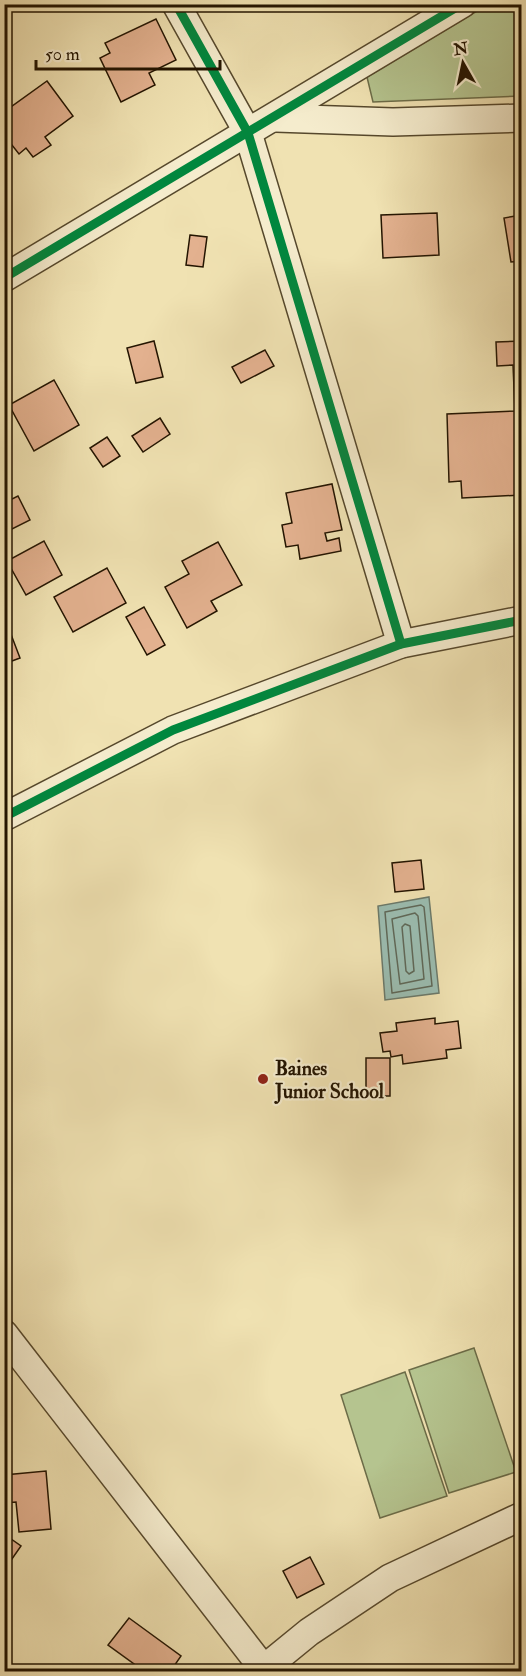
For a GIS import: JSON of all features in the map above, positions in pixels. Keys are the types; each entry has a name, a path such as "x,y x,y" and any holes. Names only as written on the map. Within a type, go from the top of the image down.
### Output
{"street":[{"path":"176,4 248,133 401,644"},
{"path":"4,278 276,118 462,4"},
{"path":"276,118 393,122 522,118"},
{"path":"4,816 173,730 401,644 522,620"},
{"path":"6,1338 263,1670 309,1632 390,1578 522,1516"}],"green space":[{"path":"487,5 521,5 521,96 373,102 367,77"},
{"path":"474,1348 516,1472 449,1493 409,1370"},
{"path":"405,1372 447,1496 380,1518 341,1395"}],"water":[{"path":"429,897 439,993 385,1000 378,906"}],"building":[{"path":"156,19 176,60 149,73 155,85 121,102 100,58 110,53 105,43"},
{"path":"47,81 73,116 45,137 51,145 33,157 26,148 19,154 4,135 4,112"},
{"path":"437,213 439,255 383,258 381,215"},
{"path":"522,215 522,261 511,262 504,218"},
{"path":"190,235 207,237 203,267 186,265"},
{"path":"154,341 163,377 136,383 127,348"},
{"path":"522,341 522,495 462,498 461,481 449,482 447,414 515,411 513,365 497,366 496,342"},
{"path":"265,350 274,366 241,383 232,367"},
{"path":"54,380 79,425 34,451 9,405"},
{"path":"160,418 170,434 143,452 132,436"},
{"path":"107,437 120,456 103,467 90,448"},
{"path":"332,484 342,530 325,533 327,541 339,538 341,551 300,559 298,545 286,547 282,525 292,523 286,493"},
{"path":"18,496 30,520 8,531 4,523 4,503"},
{"path":"44,541 62,575 26,595 7,561"},
{"path":"218,542 242,585 211,601 217,611 187,628 165,587 189,574 182,561"},
{"path":"107,568 126,603 73,632 54,597"},
{"path":"144,607 165,645 147,655 126,617"},
{"path":"4,616 20,658 4,664"},
{"path":"522,694 522,718 518,695"},
{"path":"421,860 424,889 395,892 392,863"},
{"path":"435,1018 435,1024 458,1021 461,1048 446,1050 447,1058 403,1064 402,1055 391,1057 390,1051 383,1052 380,1033 397,1031 396,1023"},
{"path":"366,1058 390,1058 390,1096 372,1096 373,1090 366,1090"},
{"path":"46,1471 51,1529 19,1532 16,1502 4,1503 4,1475"},
{"path":"4,1534 21,1546 7,1566 4,1565"},
{"path":"310,1557 324,1584 297,1598 283,1571"},
{"path":"129,1618 181,1656 170,1672 128,1672 134,1664 108,1645"}],"cycle path":[{"path":"176,4 248,133 401,644"},
{"path":"4,278 462,4"},
{"path":"4,817 173,730 401,644 522,620"}],"place":[{"name":"Baines Junior School","path":"263,1079"}]}
